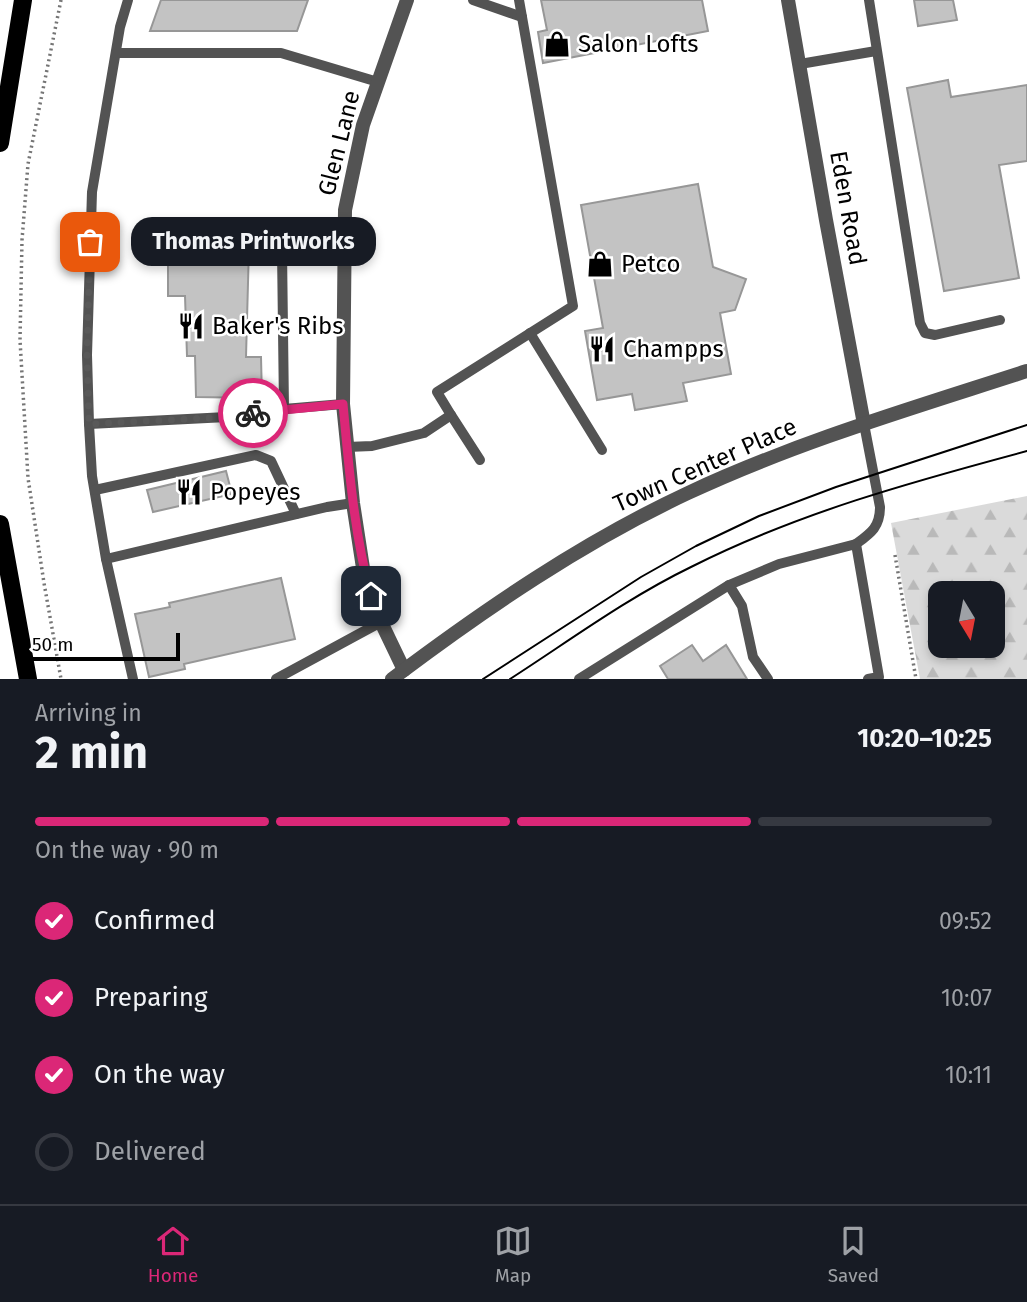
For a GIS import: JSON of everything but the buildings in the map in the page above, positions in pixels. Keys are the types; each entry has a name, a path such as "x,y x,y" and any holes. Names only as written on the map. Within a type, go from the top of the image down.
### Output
{"main road":[{"path":"0,143 23,0"},
{"path":"0,524 28,679"}],"street":[{"name":"Glen Lane","path":"398,675 363,568 353,503 343,404 344,249 345,210 363,125 407,0"},
{"name":"Eden Road","path":"788,0 864,424"},
{"name":"Town Center Place","path":"398,675 499,603 621,527 688,492 774,456 1027,371"}],"lane":[{"path":"128,0 120,27 92,192 87,355 92,477 106,559 133,679"},
{"path":"472,0 522,17"},
{"path":"480,460 437,392 573,306 519,0"},
{"path":"869,0 920,323 925,333 935,335 1000,320"},
{"path":"800,64 876,51"},
{"path":"116,53 281,53 378,82"},
{"path":"284,409 282,250 344,249"},
{"path":"530,333 601,450"},
{"path":"89,424 227,417 343,404"},
{"path":"347,447 372,446 424,433 451,415"},
{"path":"579,679 729,585 779,564 856,544 872,533 880,521 879,499 864,424"},
{"path":"95,490 256,455 271,461 296,514"},
{"path":"106,559 353,503"},
{"path":"856,544 879,677 868,679"},
{"path":"729,585 742,606 753,657 768,679"},
{"path":"276,679 381,622"}],"path":[{"path":"61,0 28,164 22,240 20,340 28,478 61,679"},
{"path":"895,555 916,679"}],"green space":[{"path":"1027,496 1027,679 920,679 891,523"}],"tram line":[{"path":"483,679 641,577 696,546 759,516 836,487 1027,425"},
{"path":"510,679 644,592 731,548 772,530 856,500 1027,451"}],"way so far":[{"path":"90,242 87,355 89,424 227,417 253,413"}],"place":[{"name":"Salon Lofts","path":"557,44"},
{"name":"Thomas Printworks","path":"90,242"},
{"name":"Petco","path":"600,264"},
{"name":"Baker's Ribs","path":"191,326"},
{"name":"Champps","path":"602,349"},
{"name":"Popeyes","path":"189,492"}],"route":[{"path":"253,413 343,404 353,503 363,568 371,596"}]}
